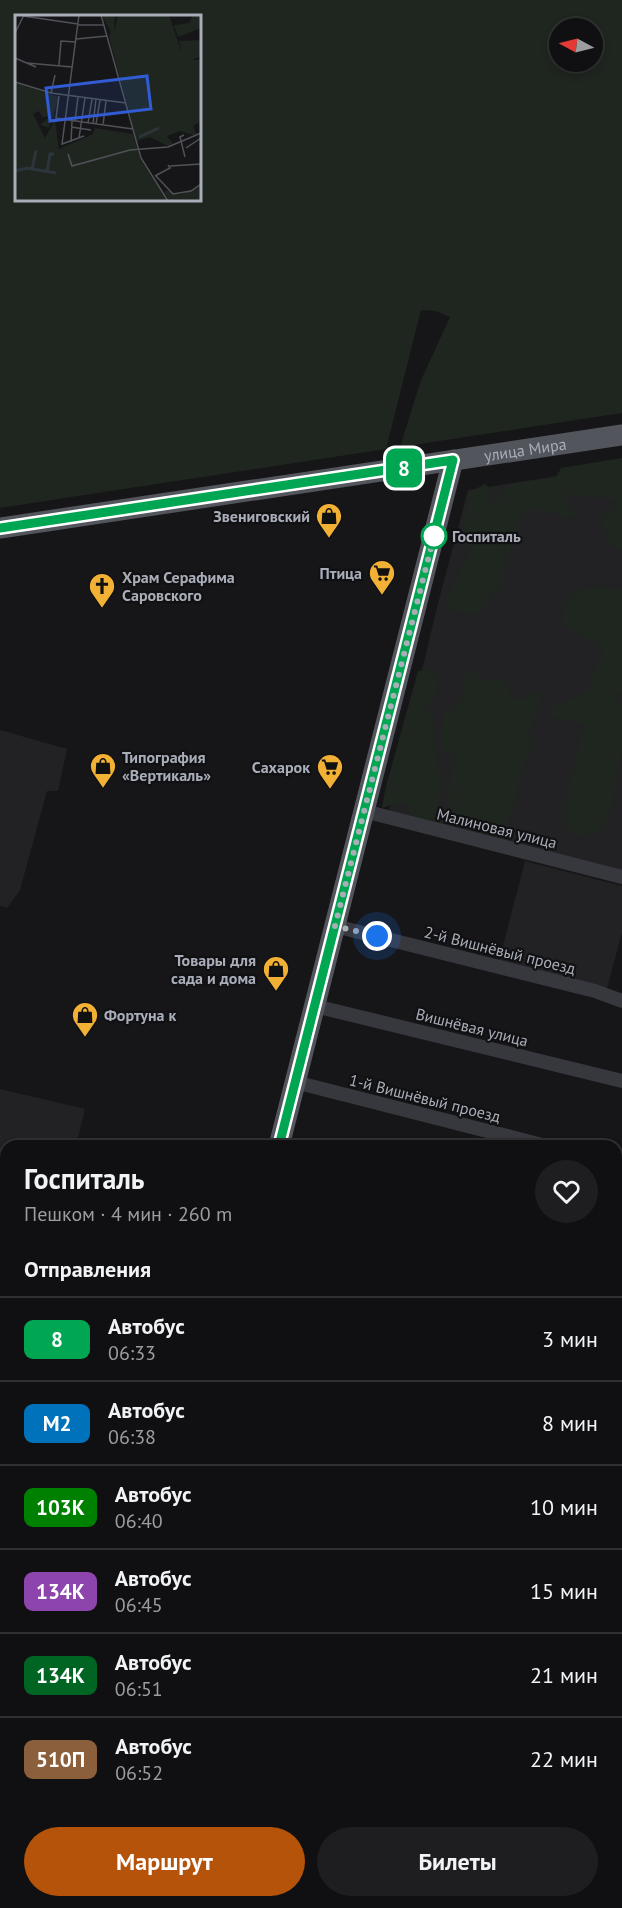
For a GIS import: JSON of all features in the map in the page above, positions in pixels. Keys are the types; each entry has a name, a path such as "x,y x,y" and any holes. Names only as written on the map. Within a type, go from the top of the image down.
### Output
{"main road":[{"name":"улица Мира","path":"0,528 622,435"},
{"path":"280,1140 453,460"}],"street":[{"name":"Малиновая улица","path":"364,811 622,877"},
{"name":"2-й Вишнёвый проезд","path":"335,926 595,991 622,1001"},
{"name":"Вишнёвая улица","path":"315,1006 622,1081"},
{"name":"1-й Вишнёвый проезд","path":"295,1082 522,1140"}],"shaded area":[{"path":"0,0 622,0 622,413 400,447 421,380 450,317 436,311 421,310 386,449 0,508"},
{"path":"622,458 622,551 611,546 602,524 602,515 614,513 615,503 608,498 570,494 566,502 574,509 576,515 570,518 540,510 523,515 503,568 504,584 476,615 448,610 445,601 467,557 469,546 462,544 468,493 485,484 491,489 489,506 495,505 502,491 509,484 556,477 561,468"},
{"path":"622,466 622,873 389,811 436,611 468,490"},
{"path":"607,587 622,589 622,693 613,698 622,705 622,752 609,817 598,832 581,836 567,832 565,806 584,725 551,716 555,706 588,692 592,677 604,653 597,643 586,640 563,625 566,605 574,594 580,591"},
{"path":"429,669 437,677 436,694 425,708 434,712 435,750 442,779 437,805 447,814 451,829 423,822 409,815 406,803 397,803 382,808 418,671"},
{"path":"468,671 479,673 482,681 501,677 508,686 512,699 525,699 533,692 541,697 530,730 531,747 521,771 513,809 503,834 497,836 479,835 456,825 449,804 454,756 440,748 442,715 465,697 462,683"},
{"path":"0,730 67,749 58,791 47,791 20,890 7,908 0,906"},
{"path":"525,861 622,886 622,932 607,989 499,961"},
{"path":"0,1089 85,1109 77,1140 0,1140"}],"bus line":[{"name":"8","path":"0,528 453,460 281,1140"}],"place":[{"name":"Госпиталь","path":"434,536"},
{"name":"Звениговский","path":"329,539"},
{"name":"Птица","path":"382,596"},
{"name":"Храм Серафима Саровского","path":"102,609"},
{"name":"Типография «Вертикаль»","path":"103,789"},
{"name":"Сахарок","path":"330,790"},
{"name":"Товары для сада и дома","path":"276,992"},
{"name":"Фортуна к","path":"85,1038"}],"route":[{"path":"377,936 335,926 434,536"}]}
